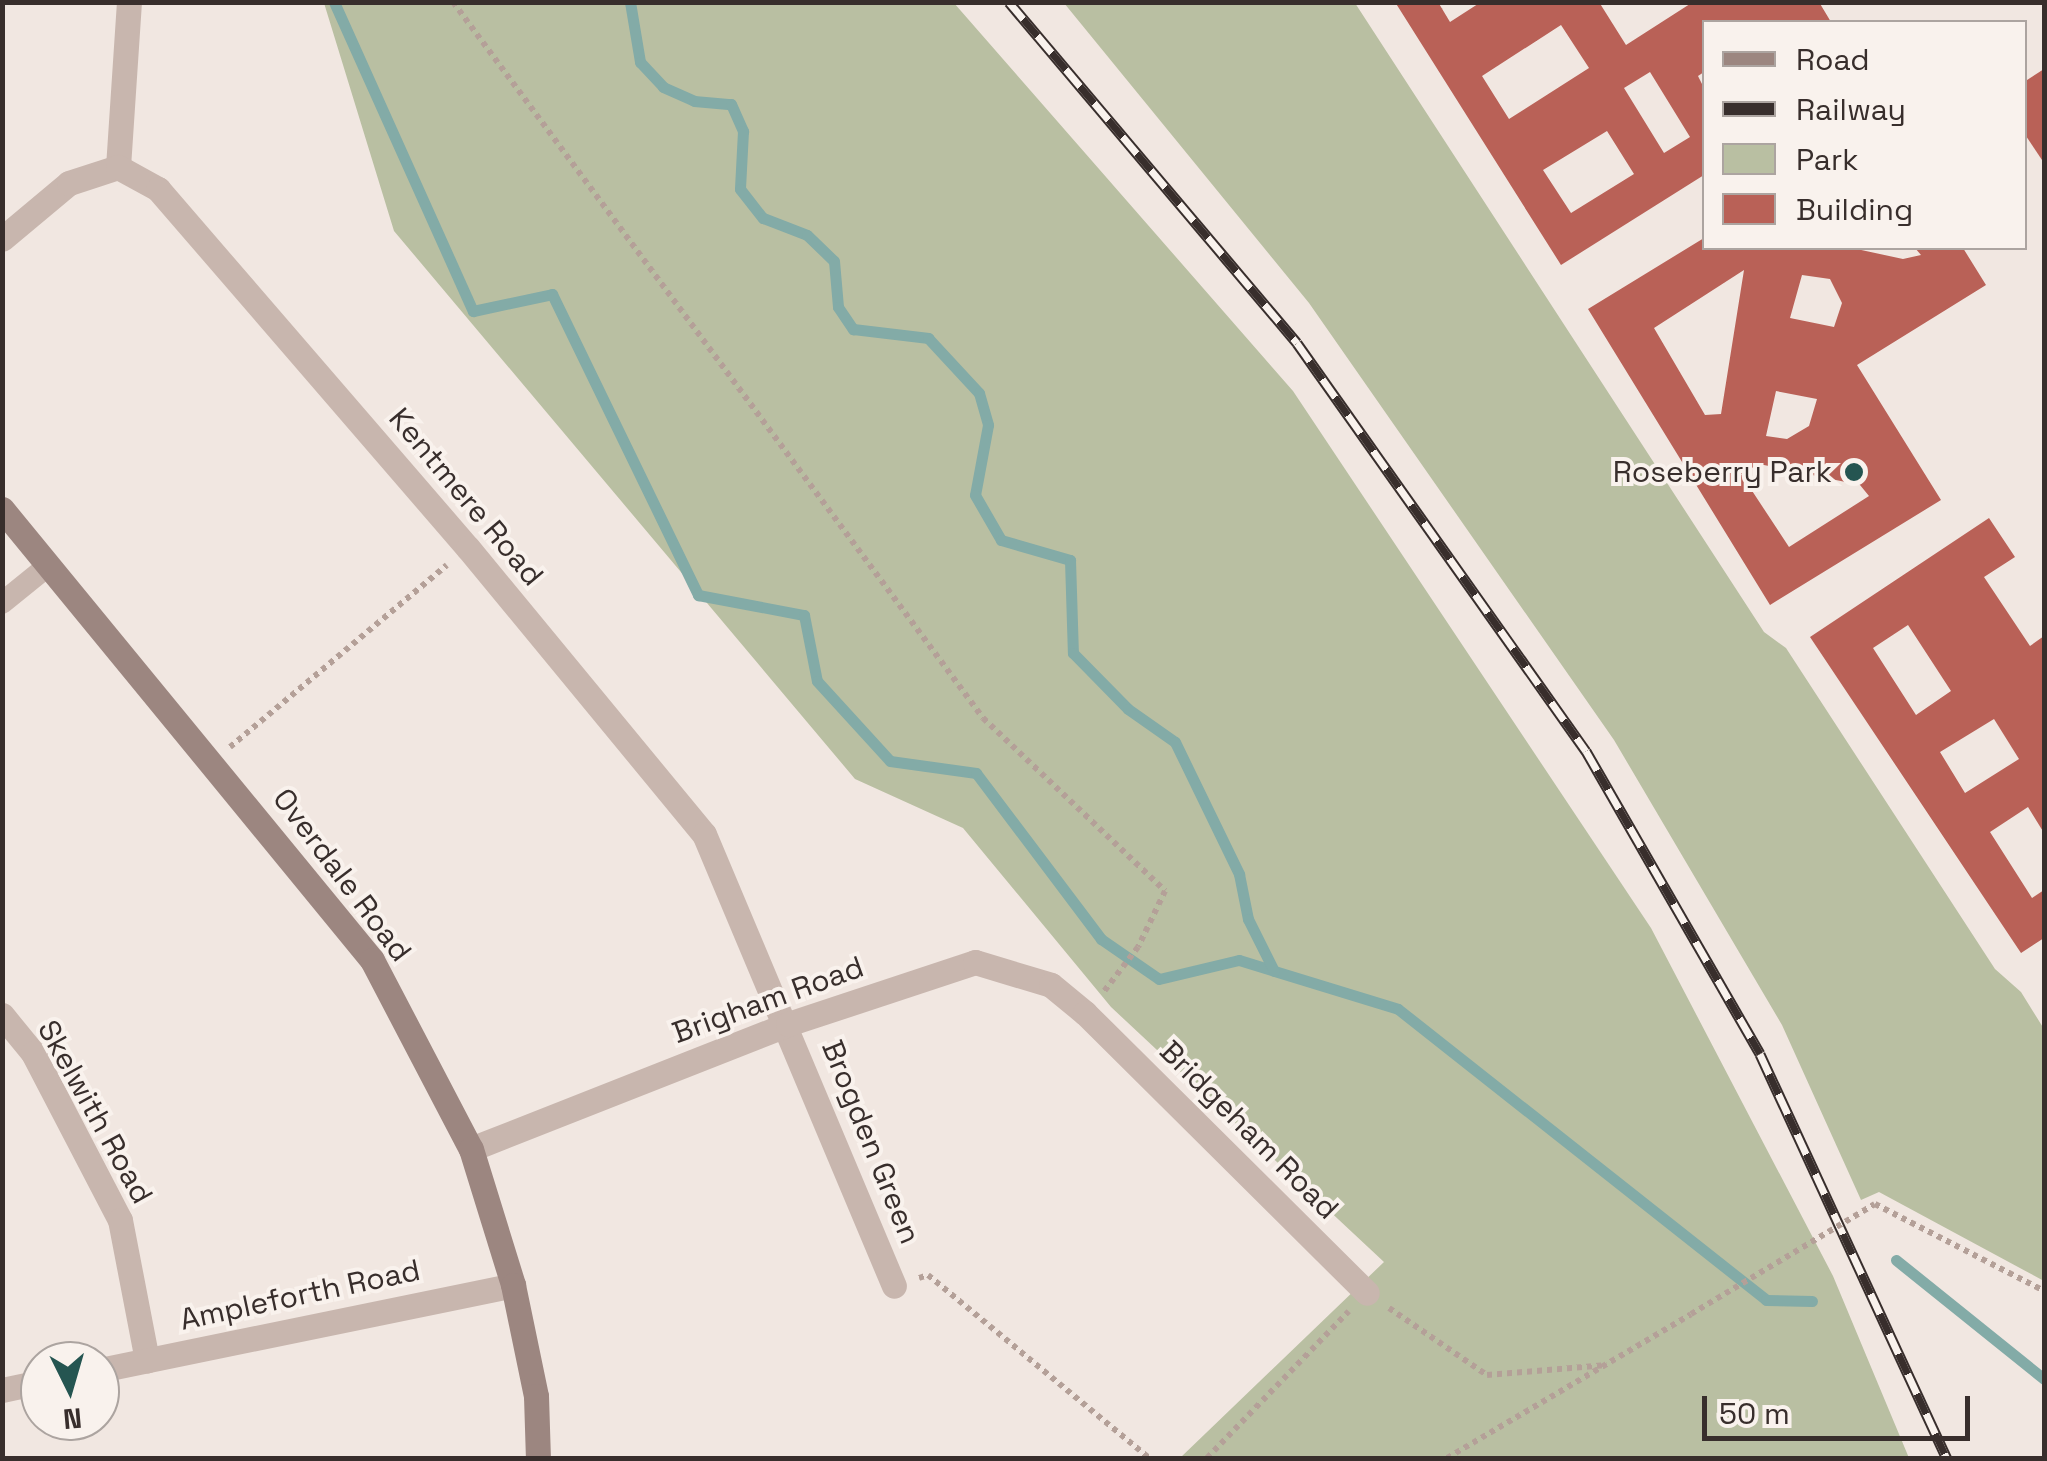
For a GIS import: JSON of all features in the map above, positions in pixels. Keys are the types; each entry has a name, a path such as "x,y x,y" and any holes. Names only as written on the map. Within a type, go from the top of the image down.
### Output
{"street":[{"path":"2,239 69,182 118,167 129,2"},
{"name":"Kentmere Road","path":"118,167 158,188 468,548 704,834 788,1024"},
{"name":"Overdale Road","path":"2,509 214,760 372,960 472,1149 514,1285 536,1396 538,1458"},
{"name":"Brigham Road","path":"472,1149 788,1024 974,962 1051,985 1085,1013"},
{"name":"Bridgeham Road","path":"1085,1013 1366,1293"},
{"name":"Skelwith Road","path":"2,1015 33,1054 120,1220 147,1360"},
{"name":"Brogden Green","path":"788,1024 894,1286"},
{"name":"Ampleforth Road","path":"120,1366 514,1285"}],"lane":[{"path":"2,603 49,564"}],"path":[{"path":"452,2 983,718 1165,891 1138,947 1114,980"},
{"path":"214,760 468,548"},
{"path":"1448,1458 1875,1204 2044,1291"},
{"path":"894,1286 928,1275 1149,1458"},
{"path":"1207,1458 1366,1293 1487,1375 1607,1365"}],"green space":[{"path":"324,3 954,3 1293,391 1651,928 1833,1276 1909,1458 1180,1458 1384,1262 1111,1007 963,828 855,779 394,231"},
{"path":"1064,3 1355,3 1764,632 1786,648 1995,969 2021,992 2044,1029 2044,1281 1879,1192 1861,1200 1782,1025 1614,740 1309,303"}],"building":[{"path":"1395,2 1438,2 1450,22 1481,2 1599,2 1626,45 1693,2 1819,2 1830,20 1702,20 1702,73 1698,76 1702,84 1702,176 1561,265","holes":["1561,25 1589,68 1509,119 1482,76","1650,72 1690,137 1664,153 1624,88","1607,131 1634,174 1571,213 1543,170"]},
{"path":"2044,69 2044,163 2027,138 2027,80"},
{"path":"1702,239 1702,250 1861,250 1903,259 1921,255 1917,250 1964,250 1986,285 1857,365 1941,500 1770,605 1588,309","holes":["1744,270 1721,414 1705,415 1654,328","1802,275 1830,279 1842,303 1834,327 1790,318","1776,391 1817,399 1809,426 1787,439 1766,436","1759,464 1860,485 1869,496 1789,547 1741,474"]},
{"path":"1989,518 2015,557 1984,577 2030,646 2044,636 2044,833 2028,807 1990,832 2032,898 2044,890 2044,938 2021,953 1810,637","holes":["1908,625 1951,691 1916,715 1873,648","1994,719 2019,759 1965,793 1940,752"]}],"waterway":[{"path":"334,2 473,311 552,294 698,595 804,615 817,681 890,761 976,773 1101,939 1159,979 1239,960 1398,1009 1766,1300 1812,1301"},
{"path":"630,2 640,62 663,87 694,101 731,104 743,131 740,189 763,218 807,235 834,261 838,307 853,329 928,338 979,393 988,425 975,495 1001,540 1070,560 1073,653 1128,709 1175,742 1239,874 1248,919 1274,971"},
{"path":"1896,1260 2044,1379"}],"railway":[{"path":"1009,2 1297,343 1586,751 1760,1054 1947,1458"}],"place":[{"name":"Roseberry Park","path":"1854,472"}]}
